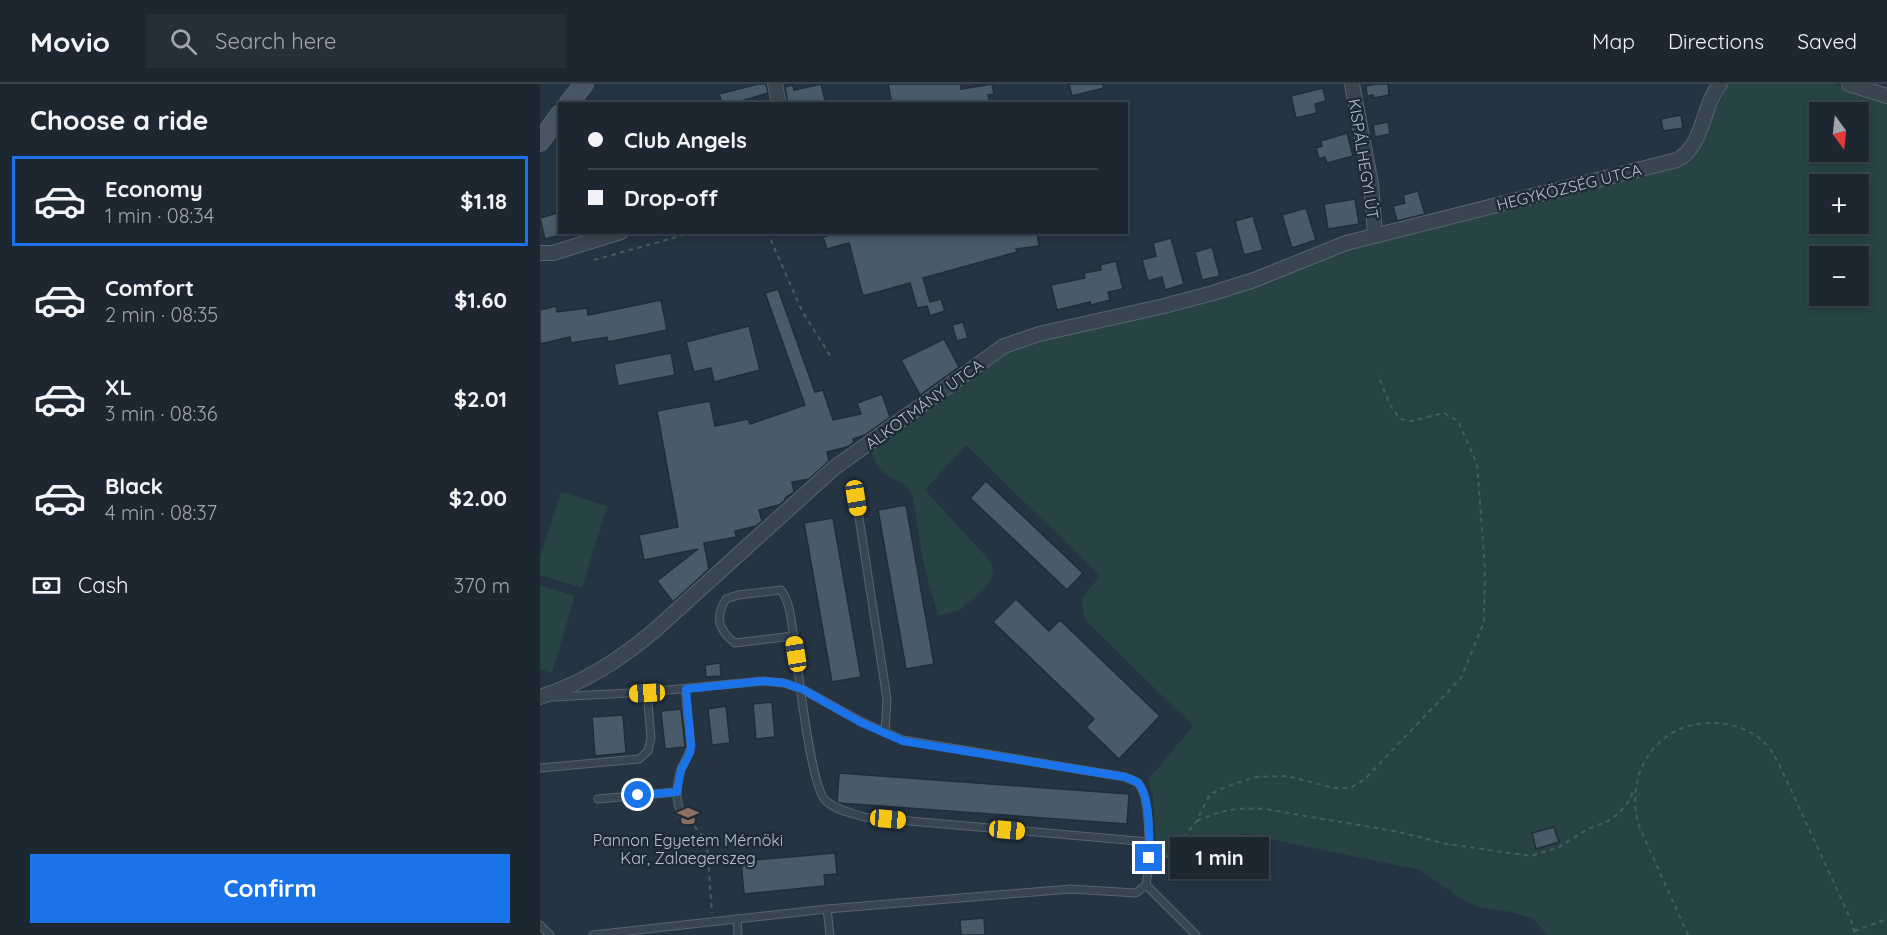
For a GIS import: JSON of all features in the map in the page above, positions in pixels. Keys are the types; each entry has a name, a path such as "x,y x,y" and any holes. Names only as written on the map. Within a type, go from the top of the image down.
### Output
{"street":[{"path":"570,102 584,84"},
{"path":"776,84 779,102"},
{"name":"KISPÁLHEGYI ÚT","path":"1352,84 1371,184 1375,235"},
{"name":"HEGYKÖZSÉG UTCA","path":"1375,235 1677,160 1692,148 1712,96 1720,84"},
{"path":"1849,84 1887,96"},
{"path":"540,141 558,117"},
{"name":"ALKOTMÁNY UTCA","path":"540,697 583,681 630,651 834,468 1005,346 1038,334 1213,293 1254,280 1346,243 1375,235"},
{"path":"540,253 553,253 597,236"}],"lane":[{"path":"856,498 887,699 885,733"},
{"path":"794,636 735,643 725,635 720,624 719,610 726,599 738,595 781,590 788,599 794,636 802,689 810,751 816,781 825,801 864,817 1149,842"},
{"path":"540,697 647,693 763,681 784,683 802,689 903,741 1125,777 1137,782 1143,790 1149,842 1148,874 1146,885 1137,893 1071,889 827,909 592,935"},
{"path":"682,814 677,807 677,792 681,770 691,746 686,689"},
{"path":"540,768 639,759 648,751 651,738 647,693"},
{"path":"598,799 677,792"},
{"path":"1146,885 1196,935"},
{"path":"827,909 830,935"},
{"path":"737,919 738,935"},
{"path":"540,925 550,935"}],"path":[{"path":"594,260 688,234"},
{"path":"767,234 802,311 831,357"},
{"path":"1148,874 1173,851 1196,822 1210,794 1255,777 1287,776 1334,788 1350,788 1365,779 1461,678 1484,622 1485,569 1477,464 1458,421 1444,413 1411,421 1400,419 1390,405 1378,375"},
{"path":"1196,822 1219,812 1243,807 1265,809 1394,831 1447,844 1531,856 1560,847 1619,813 1629,801 1641,767 1651,750 1678,729 1696,724 1723,723 1738,727 1761,739 1770,749 1849,916 1854,933 1887,919"},
{"path":"1635,786 1635,813 1639,826 1688,935"},
{"path":"682,814 700,832 707,846 713,922"}],"green space":[{"path":"1728,84 1834,84 1887,101 1887,935 1547,935 1534,919 1511,912 1479,907 1461,899 1420,870 1246,834 1223,838 1205,849 1184,868 1156,850 1153,796 1148,780 1193,726 1085,620 1081,599 1100,576 966,445 925,490 991,562 993,574 986,587 960,610 938,616 923,562 913,497 906,486 880,469 869,447 1014,346 1255,287 1361,244 1693,158"},
{"path":"561,492 607,506 582,588 540,575 540,558"},
{"path":"540,585 575,596 552,673 540,669"}],"building":[{"path":"758,84 766,84 768,93 738,102 721,102 719,94"},
{"path":"821,84 826,102 788,102 785,87 793,85 794,90"},
{"path":"888,84 961,84 961,89 992,84 994,94 988,95 990,102 892,102"},
{"path":"1069,84 1103,84 1104,88 1072,96"},
{"path":"1388,84 1389,95 1374,98 1373,95 1367,96 1366,86"},
{"path":"1323,88 1326,101 1315,104 1317,113 1296,118 1291,96"},
{"path":"1681,115 1683,128 1663,131 1661,119"},
{"path":"1388,122 1390,134 1375,137 1373,125"},
{"path":"1347,133 1353,156 1327,163 1325,157 1319,159 1316,148 1322,146 1321,141"},
{"path":"1418,191 1425,214 1397,221 1393,206 1405,203 1403,195"},
{"path":"1355,199 1359,224 1328,229 1324,204"},
{"path":"1306,208 1316,240 1292,248 1282,215"},
{"path":"558,213 558,234 560,235 545,239 540,218"},
{"path":"1253,216 1263,250 1244,255 1235,221"},
{"path":"833,234 1037,234 1039,246 1016,249 1017,252 923,278 930,302 941,299 945,311 930,316 927,306 917,308 910,283 863,296 849,243 827,249 823,237"},
{"path":"1171,238 1184,284 1165,290 1162,277 1148,281 1142,260 1156,256 1153,243"},
{"path":"1212,247 1220,276 1202,280 1195,252"},
{"path":"1116,261 1123,289 1108,292 1110,300 1057,310 1051,285 1085,278 1084,273 1101,270 1100,265"},
{"path":"778,289 815,392 823,390 833,420 861,414 857,403 882,394 890,417 865,435 853,439 854,443 847,447 827,452 829,461 809,479 792,482 794,492 785,500 779,505 759,510 762,521 756,526 735,531 736,537 704,543 709,569 673,602 657,581 698,549 644,560 639,535 678,527 657,411 710,401 715,426 748,419 750,424 805,405 765,293"},
{"path":"661,300 667,330 608,342 607,337 571,343 570,337 540,344 540,310 556,306 557,312 587,308 588,315"},
{"path":"963,322 968,338 957,341 952,325"},
{"path":"749,326 760,370 714,382 711,368 694,372 686,342"},
{"path":"944,339 959,367 920,395 901,360"},
{"path":"671,353 675,375 618,386 614,364"},
{"path":"986,481 1083,573 1067,590 970,498"},
{"path":"906,505 934,664 906,669 878,510"},
{"path":"833,518 861,677 832,682 804,523"},
{"path":"1016,599 1049,631 1060,620 1160,716 1119,759 1086,727 1094,719 993,622"},
{"path":"720,663 721,676 706,677 705,665"},
{"path":"772,702 775,737 756,739 753,704"},
{"path":"726,706 730,743 712,745 708,709"},
{"path":"681,709 685,747 665,749 661,711"},
{"path":"623,715 626,753 595,756 592,717"},
{"path":"839,773 1129,794 1127,824 839,803 837,802"},
{"path":"1554,827 1559,842 1536,849 1532,833"},
{"path":"835,853 837,874 824,875 825,886 744,894 741,861"},
{"path":"984,918 985,935 961,935 960,920"}],"place":[{"name":"Pannon Egyetem Mérnöki Kar, Zalaegerszeg","path":"688,816"}],"route":[{"path":"638,795 677,792 681,770 691,746 686,689 763,681 784,683 802,689 860,722 903,741 1125,777 1137,782 1143,790 1146,805 1149,858"}]}
